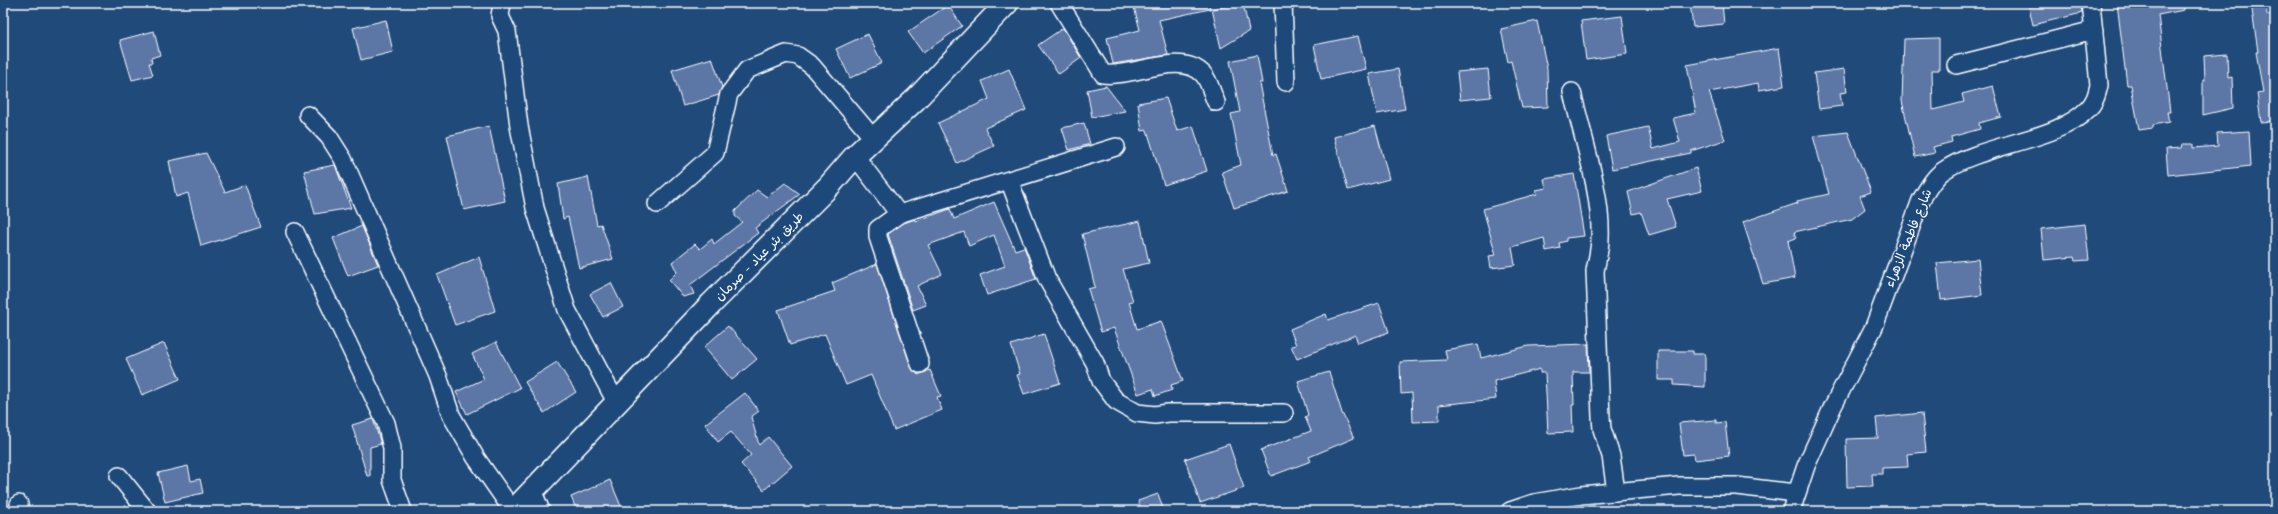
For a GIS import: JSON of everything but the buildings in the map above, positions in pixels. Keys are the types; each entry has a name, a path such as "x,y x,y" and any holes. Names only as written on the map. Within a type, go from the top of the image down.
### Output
{"highway":[{"name":"طريق بئر عياد - صرمان","path":"513,511 537,502 616,402 828,186 855,156 916,99 1007,3"}],"street":[{"path":"502,3 500,16 507,31 519,126 535,208 567,310 616,402"},
{"path":"1059,3 1103,74 1114,75 1181,63 1204,74 1216,102"},
{"path":"1283,3 1286,82"},
{"name":"شارع فاطمة الزهراء","path":"1791,511 1796,493 1833,406 1874,327 1919,206 1932,182 1943,171 1974,155 2056,129 2088,109 2097,97 2099,85 2091,3"},
{"path":"1956,65 2094,30"},
{"path":"657,204 715,153 729,94 747,70 786,54 798,56 812,66 874,139"},
{"path":"1572,92 1594,183 1600,222 1600,249 1595,271 1601,417 1611,456 1616,492"},
{"path":"308,115 329,137 343,159 438,376 451,415 476,458 513,511"},
{"path":"920,364 878,237 878,229 899,214 1116,147"},
{"path":"855,156 899,214"},
{"path":"1009,180 1047,279 1095,363 1101,381 1116,401 1137,413 1155,415 1168,413 1284,413"},
{"path":"295,232 386,423 392,448 392,480 403,511"},
{"path":"120,476 147,511"},
{"path":"1510,511 1534,503 1616,492 1678,486 1736,486 1796,493"}]}
